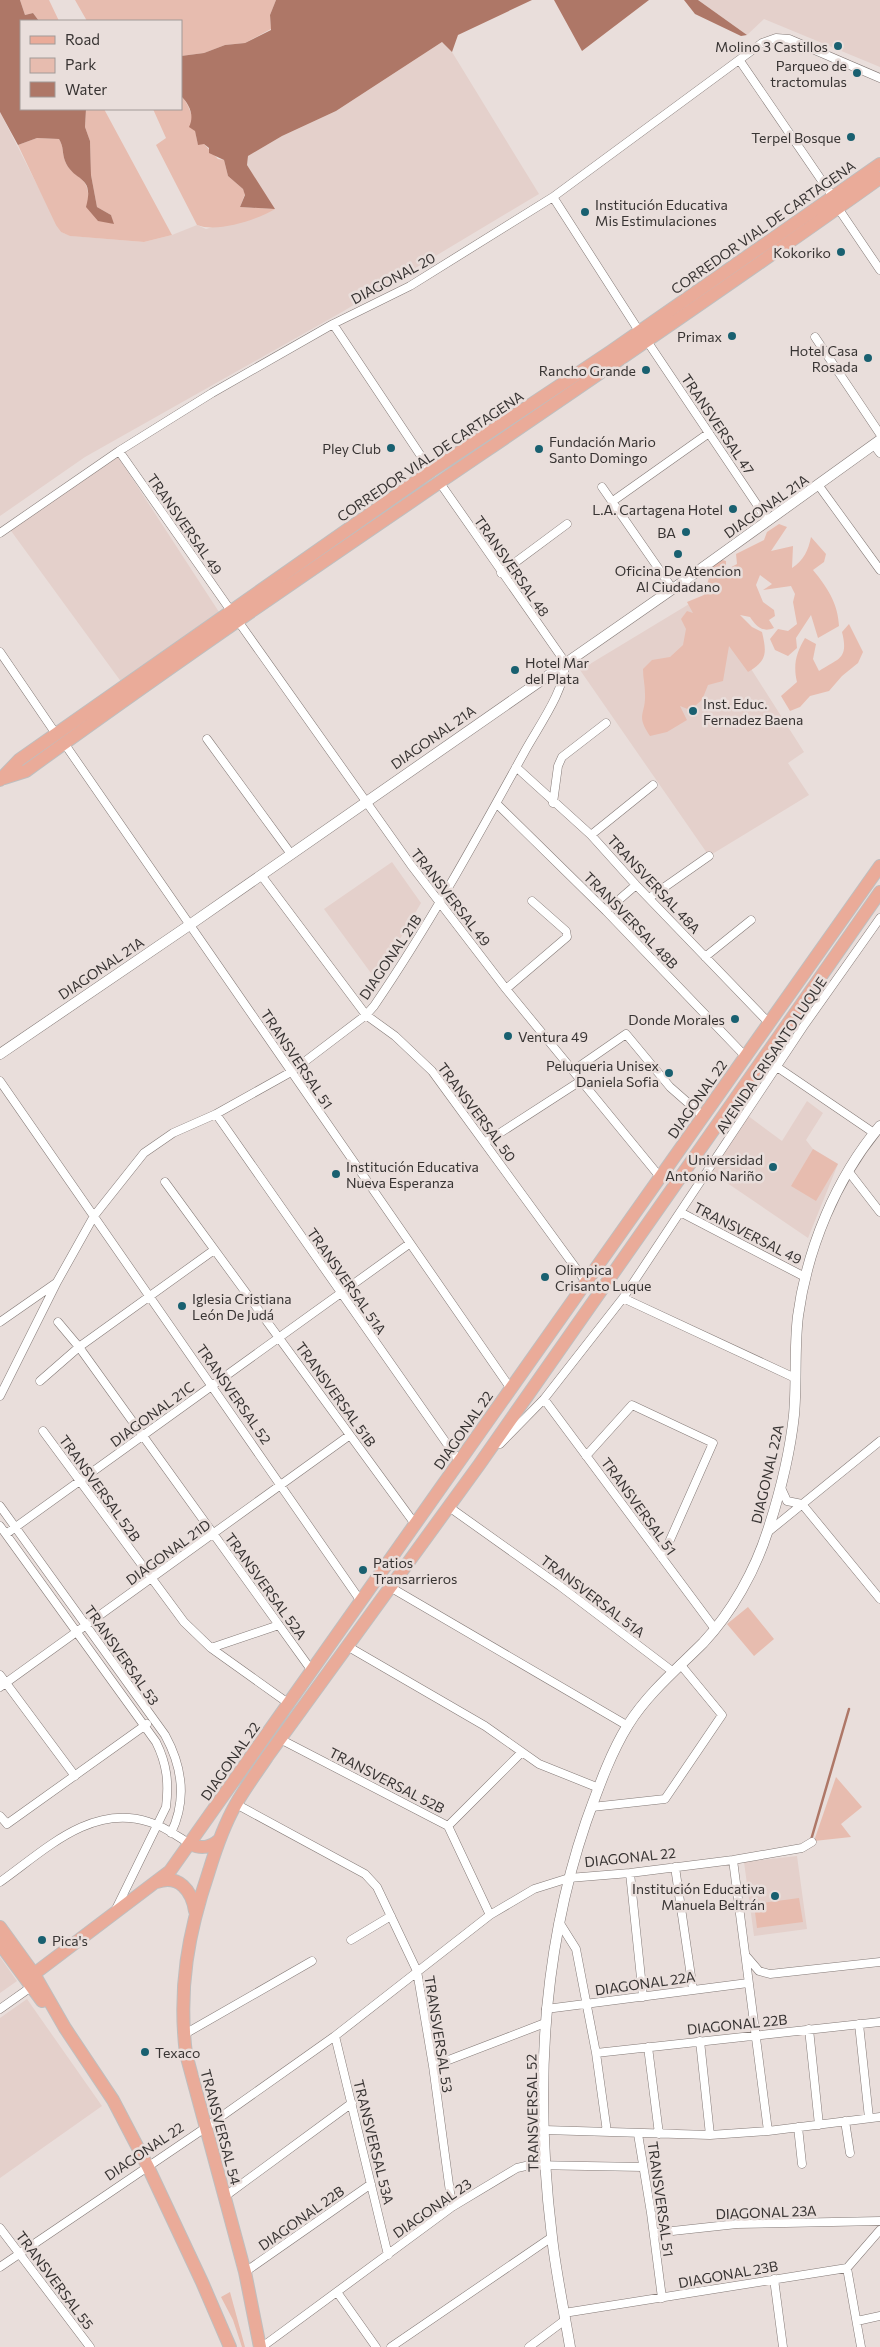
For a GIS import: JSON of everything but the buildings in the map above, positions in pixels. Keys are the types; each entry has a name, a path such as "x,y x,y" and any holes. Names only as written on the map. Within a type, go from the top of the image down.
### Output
{"main road":[{"name":"CORREDOR VIAL DE CARTAGENA","path":"234,616 440,484 643,336 836,202 880,164"},
{"name":"CORREDOR VIAL DE CARTAGENA","path":"836,202 880,178"},
{"name":"CORREDOR VIAL DE CARTAGENA","path":"1,779 26,771 60,739 234,616 431,472 643,336"},
{"name":"DIAGONAL 22","path":"34,1974 170,1871 880,866"},
{"name":"DIAGONAL 22","path":"195,1912 219,1840 236,1804 280,1739 479,1465 880,892"},
{"path":"190,1844 202,1848 209,1847 219,1840"},
{"path":"154,1883 171,1880 179,1882 191,1894 195,1912"},
{"name":"TRANSVERSAL 54","path":"195,1912 184,1967 183,2035 205,2128 245,2272 261,2347"},
{"path":"0,1927 34,1974 65,2028 113,2100 148,2167 230,2347"},
{"path":"0,1944 31,1987 65,2028"}],"street":[{"name":"DIAGONAL 20","path":"0,533 119,451 212,393 333,324 410,286 553,197 762,43 776,38 789,39 880,78"},
{"path":"740,61 880,270"},
{"name":"TRANSVERSAL 47","path":"553,197 643,336 768,521"},
{"path":"333,324 431,472"},
{"path":"815,337 880,434"},
{"path":"613,501 709,433"},
{"name":"DIAGONAL 21A","path":"0,1054 191,924 878,446"},
{"name":"TRANSVERSAL 49","path":"119,451 365,802 440,903 506,989 660,1177"},
{"name":"TRANSVERSAL 48","path":"440,484 565,662"},
{"path":"819,486 880,570"},
{"path":"602,487 672,588"},
{"path":"501,573 567,524"},
{"name":"TRANSVERSAL 51","path":"0,652 191,924 409,1244 511,1389"},
{"name":"DIAGONAL 21B","path":"94,1216 144,1153 173,1133 216,1114 291,1072 366,1015 440,903 497,804 561,685 565,662"},
{"path":"554,802 558,766 562,758 606,723"},
{"path":"207,739 291,854"},
{"name":"TRANSVERSAL 48A","path":"516,767 591,835 636,885 769,1023"},
{"path":"591,835 653,785"},
{"name":"TRANSVERSAL 48B","path":"497,804 606,911 745,1056"},
{"path":"649,898 709,856"},
{"name":"TRANSVERSAL 50","path":"261,875 366,1015 395,1036 432,1071 486,1142 586,1282"},
{"path":"606,911 636,885"},
{"path":"506,989 567,937 566,931 532,901"},
{"name":"AVENIDA CRISANTO LUQUE","path":"479,1465 544,1398 623,1298 777,1067 880,918"},
{"path":"706,957 751,920"},
{"path":"574,1070 626,1034 670,1087 703,1116"},
{"path":"777,1067 877,1129"},
{"path":"486,1142 582,1080"},
{"name":"TRANSVERSAL 52","path":"0,1081 360,1600"},
{"name":"TRANSVERSAL 51A","path":"216,1114 459,1461"},
{"name":"DIAGONAL 22A","path":"569,1878 599,1788 628,1726 676,1668 715,1629 744,1586 768,1532 782,1482 794,1416 797,1321 805,1277 822,1223 849,1172 877,1129"},
{"path":"849,1172 880,1212"},
{"name":"TRANSVERSAL 51B","path":"165,1182 415,1524"},
{"name":"TRANSVERSAL 49","path":"680,1212 805,1277"},
{"path":"0,1396 57,1282 94,1216"},
{"name":"DIAGONAL 21C","path":"6,1534 409,1244"},
{"path":"40,1381 79,1347 214,1250"},
{"path":"0,1322 57,1282"},
{"path":"623,1298 795,1378"},
{"name":"TRANSVERSAL 52A","path":"58,1322 79,1347 312,1671"},
{"name":"TRANSVERSAL 51","path":"544,1398 715,1629"},
{"path":"586,1456 632,1405 712,1443 662,1558"},
{"name":"TRANSVERSAL 52B","path":"43,1431 184,1622 211,1648 288,1703"},
{"name":"DIAGONAL 21D","path":"3,1685 350,1435"},
{"path":"768,1532 880,1441"},
{"path":"782,1482 782,1493 787,1501 802,1504 880,1599"},
{"name":"TRANSVERSAL 53","path":"0,1506 172,1749 180,1776 180,1808 171,1833"},
{"name":"TRANSVERSAL 51A","path":"449,1506 676,1668 722,1715 665,1799 592,1807"},
{"name":"TRANSVERSAL 53","path":"0,1526 156,1742 167,1769 167,1799 158,1825 113,1914"},
{"path":"390,1587 628,1726"},
{"path":"211,1648 279,1625"},
{"path":"347,1646 485,1726 521,1753 553,1771 599,1788"},
{"path":"0,1675 3,1685 74,1776"},
{"path":"0,1816 6,1824 153,1720"},
{"name":"TRANSVERSAL 52B","path":"280,1739 448,1826 490,1915"},
{"path":"448,1826 521,1753"},
{"name":"TRANSVERSAL 53","path":"236,1804 364,1874 377,1887 417,1971 433,2066 452,2207"},
{"path":"0,1882 76,1828 96,1820 121,1817 135,1818 158,1825 190,1844"},
{"name":"DIAGONAL 22","path":"0,2267 205,2128 335,2036 490,1915 534,1889 569,1878 630,1873 733,1860 802,1848 812,1842"},
{"path":"733,1860 754,2034 768,2130"},
{"path":"675,1867 693,1990"},
{"path":"630,1873 643,1997"},
{"name":"TRANSVERSAL 52","path":"569,1878 558,1922 546,2009 544,2130 545,2166 552,2237 570,2347"},
{"path":"351,1940 391,1916"},
{"path":"558,1922 576,1949 596,2053 607,2132"},
{"path":"745,1953 753,1966 759,1971 770,1974 880,1962"},
{"path":"183,2035 312,1961"},
{"name":"DIAGONAL 22A","path":"546,2009 748,1982"},
{"path":"0,2009 31,1987"},
{"name":"DIAGONAL 22B","path":"596,2053 754,2034 880,2022"},
{"path":"433,2066 545,2023"},
{"path":"859,2024 869,2118"},
{"path":"809,2029 819,2125"},
{"name":"TRANSVERSAL 53A","path":"335,2036 388,2255"},
{"path":"700,2041 710,2135"},
{"name":"TRANSVERSAL 51","path":"648,2047 659,2134"},
{"path":"224,2197 352,2103"},
{"path":"544,2130 710,2135 819,2125 880,2116"},
{"path":"845,2121 850,2153"},
{"path":"798,2127 802,2164"},
{"name":"TRANSVERSAL 51","path":"638,2134 662,2298"},
{"name":"DIAGONAL 23","path":"261,2347 452,2207 517,2168 530,2165 643,2168"},
{"name":"DIAGONAL 22B","path":"245,2272 371,2184"},
{"name":"DIAGONAL 23A","path":"654,2233 737,2224 880,2221"},
{"name":"TRANSVERSAL 55","path":"0,2228 90,2347"},
{"path":"861,2347 847,2268 880,2230"},
{"path":"391,2347 552,2237"},
{"name":"DIAGONAL 23B","path":"529,2347 564,2317 662,2298 847,2268"},
{"path":"774,2279 783,2347"},
{"path":"337,2292 376,2347"},
{"path":"857,2321 880,2316"}],"shaded area":[{"path":"698,0 880,0 880,67 764,19 747,35"},
{"path":"442,42 452,52 539,194 342,312 85,457 0,516 0,112 61,232 71,236 144,242 172,235 197,225 206,229 274,209 247,165 248,156 282,136 336,111"},
{"path":"117,455 219,612 122,683 6,524"},
{"name":"Inst. Educ. Fernadez Baena","path":"704,595 804,752 788,763 809,795 709,856 580,670"},
{"path":"392,862 421,903 376,980 324,909"},
{"name":"Universidad Antonio Nariño","path":"807,1101 823,1113 806,1140 813,1149 838,1164 808,1238 708,1170 747,1115 782,1141"},
{"name":"Institución Educativa Manuela Beltrán","path":"797,1856 807,1929 754,1936 744,1862"},
{"path":"0,1957 17,1981 0,1993"},
{"path":"27,1999 102,2106 0,2178 0,2018"}],"green space":[{"path":"20,0 49,0 59,20 38,20 33,13 25,15"},
{"path":"75,0 276,0 270,15 271,29 245,43 225,45 204,53 182,56 182,20 86,20"},
{"path":"182,97 191,112 198,144 204,144 218,159 224,160 228,176 243,189 245,194 240,207 275,209 237,224 215,227 197,225 156,145 166,138 153,110 182,110"},
{"path":"86,110 105,110 172,235 144,242 70,236 61,232 18,145 37,138 59,139 68,167 86,185 88,199 113,224 111,215 97,207 91,175 90,141 85,127"},
{"path":"779,524 787,527 771,551 793,546 792,568 805,555 811,537 826,554 824,562 813,570 831,596 839,626 818,638 811,615 796,638 797,648 788,656 775,650 770,639 778,629 788,631 797,624 793,602 795,594 791,586 763,590 772,584 760,575 756,585 763,602 774,610 775,616 769,620 774,628 763,629 757,626 750,617 740,615 752,627 762,632 765,651 762,660 748,672 729,646 723,681 708,685 702,700 690,710 680,706 687,720 667,732 650,736 642,719 645,701 643,669 652,660 670,657 683,645 686,629 681,619 687,611 693,613 687,602 704,595 713,564 719,559 726,561 726,570 737,564 736,554 764,540 767,532"},
{"path":"849,624 863,652 858,663 842,676 829,691 810,696 800,707 790,711 781,696 797,682 796,659 805,638 816,644 813,659 819,671 843,653 844,641 842,632"},
{"path":"813,1149 838,1164 816,1201 791,1186"},
{"path":"748,1607 774,1639 754,1656 727,1624"},
{"path":"836,1777 862,1807 841,1824 851,1837 814,1841"},
{"path":"799,1898 803,1922 757,1928 754,1904"},
{"path":"230,2292 245,2347 242,2347 233,2320 221,2297"}],"water":[{"path":"0,0 20,0 25,15 33,13 38,20 20,20 20,110 86,110 85,127 90,141 91,175 97,207 111,215 114,224 98,221 86,207 88,189 86,184 69,168 59,139 37,138 18,145 0,112"},
{"path":"276,0 532,0 458,35 452,52 442,42 336,111 282,136 248,156 247,165 275,209 240,207 245,195 243,189 228,176 224,160 209,153 209,148 204,144 198,145 195,131 189,127 191,114 182,97 182,56 204,53 225,45 245,43 271,30 270,15"},
{"path":"554,0 649,0 582,51"},
{"path":"684,0 698,0 747,35 741,36 695,14"}],"waterway":[{"path":"811,1840 849,1709"}],"place":[{"name":"Molino 3 Castillos","path":"838,46"},
{"name":"Parqueo de tractomulas","path":"857,73"},
{"name":"Terpel Bosque","path":"851,137"},
{"name":"Institución Educativa Mis Estimulaciones","path":"585,212"},
{"name":"Kokoriko","path":"841,252"},
{"name":"Primax","path":"732,336"},
{"name":"Hotel Casa Rosada","path":"868,358"},
{"name":"Rancho Grande","path":"646,370"},
{"name":"Pley Club","path":"391,448"},
{"name":"Fundación Mario Santo Domingo","path":"539,449"},
{"name":"L.A. Cartagena Hotel","path":"733,509"},
{"name":"BA","path":"686,532"},
{"name":"Oficina De Atencion Al Ciudadano","path":"678,554"},
{"name":"Hotel Mar del Plata","path":"515,670"},
{"name":"Inst. Educ. Fernadez Baena","path":"693,711"},
{"name":"Donde Morales","path":"735,1019"},
{"name":"Ventura 49","path":"508,1036"},
{"name":"Peluqueria Unisex Daniela Sofia","path":"669,1073"},
{"name":"Universidad Antonio Nariño","path":"773,1167"},
{"name":"Institución Educativa Nueva Esperanza","path":"336,1174"},
{"name":"Olimpica Crisanto Luque","path":"545,1277"},
{"name":"Iglesia Cristiana León De Judá","path":"182,1306"},
{"name":"Patios Transarrieros","path":"363,1570"},
{"name":"Institución Educativa Manuela Beltrán","path":"775,1896"},
{"name":"Pica's","path":"42,1940"},
{"name":"Texaco","path":"145,2052"}]}
